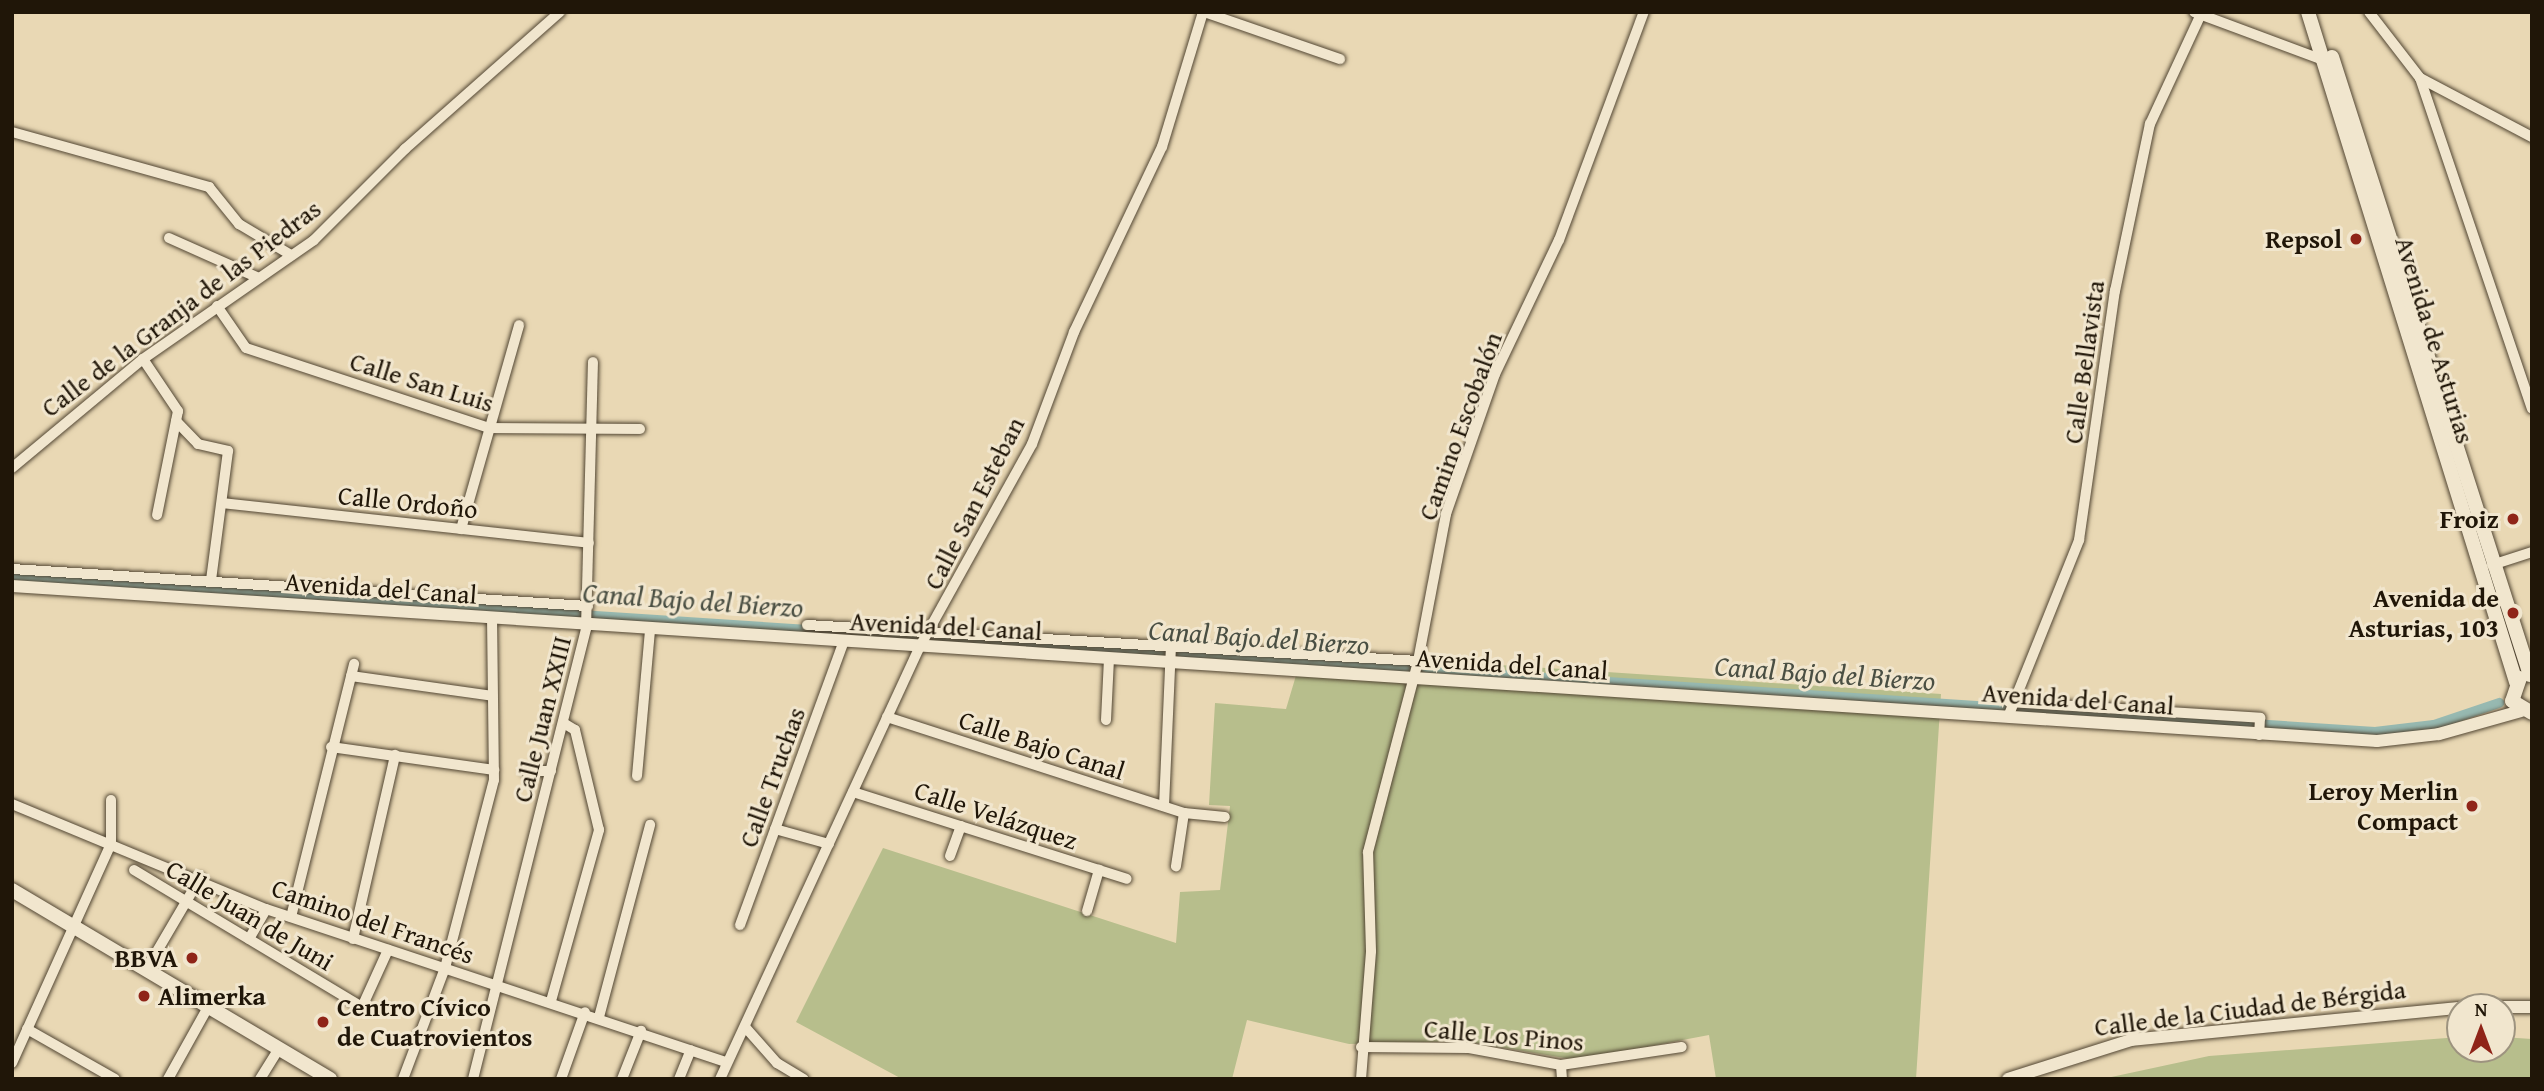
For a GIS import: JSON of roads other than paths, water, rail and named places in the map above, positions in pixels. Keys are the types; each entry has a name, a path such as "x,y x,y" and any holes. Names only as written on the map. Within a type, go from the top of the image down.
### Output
{"main road":[{"name":"Avenida de Asturias","path":"2308,12 2515,682"},
{"name":"Avenida de Asturias","path":"2318,12 2492,565 2530,669"},
{"path":"2524,712 2515,682 2530,669"},
{"path":"12,890 330,1079"}],"street":[{"name":"Calle de la Granja de las Piedras","path":"12,468 143,359 291,255 560,12"},
{"path":"1204,12 1340,59"},
{"name":"Calle San Esteban","path":"720,1079 746,1028 919,648 931,631 1032,444 1074,332 1162,147 1204,12"},
{"name":"Camino Escobalón","path":"1361,1079 1371,951 1368,852 1414,680 1450,501 1495,374 1559,240 1644,12"},
{"path":"2369,12 2420,78 2532,409"},
{"path":"2199,13 2323,60"},
{"name":"Calle Bellavista","path":"2008,717 2009,702 2079,540 2115,291 2147,136 2174,62 2199,13"},
{"path":"2420,78 2532,137"},
{"path":"12,132 209,187 239,224 291,255"},
{"path":"169,238 259,278"},
{"name":"Calle San Luis","path":"218,306 246,348 489,428 640,429"},
{"path":"461,529 519,326"},
{"path":"143,359 178,411 157,515"},
{"name":"Calle Juan XXIII","path":"473,1079 565,724 587,616 593,362"},
{"path":"176,421 198,444 228,452 211,580"},
{"name":"Calle Ordoño","path":"222,503 589,543"},
{"path":"2492,565 2532,552"},
{"name":"Avenida del Canal","path":"12,569 211,580 587,616 650,631 2259,734 2409,740 2503,714 2524,712"},
{"name":"Avenida del Canal","path":"12,586 492,619 587,616"},
{"path":"403,1079 445,968 494,769 492,619"},
{"name":"Avenida del Canal","path":"807,625 1418,661"},
{"path":"637,776 650,631"},
{"name":"Calle Truchas","path":"740,925 843,643"},
{"path":"1164,806 1174,663 1171,648"},
{"path":"1106,720 1109,659"},
{"path":"291,917 331,747 354,664"},
{"path":"351,676 493,696"},
{"name":"Avenida del Canal","path":"2009,702 2260,718 2259,734"},
{"name":"Calle Bajo Canal","path":"887,717 1184,813 1225,817"},
{"path":"551,1001 599,830 575,730 565,724"},
{"path":"331,747 494,769"},
{"path":"353,939 395,755"},
{"path":"527,771 551,771"},
{"name":"Calle Velázquez","path":"853,792 1127,879"},
{"path":"12,1063 71,926 111,844 111,800"},
{"name":"Camino del Francés","path":"12,804 200,878 266,909 497,986 551,1001 727,1062"},
{"path":"1176,866 1184,813"},
{"path":"599,1017 650,825"},
{"path":"950,856 961,826"},
{"path":"775,829 829,844"},
{"name":"Calle Juan de Juni","path":"134,870 362,1007 388,950"},
{"path":"1087,911 1099,870"},
{"path":"146,970 200,878"},
{"path":"249,939 266,909"},
{"path":"171,1077 208,1007"},
{"name":"Calle de la Ciudad de Bérgida","path":"2008,1079 2131,1040 2446,1009"},
{"path":"561,1079 584,1012"},
{"path":"746,1028 762,1048 804,1079"},
{"path":"27,1029 115,1079"},
{"path":"622,1079 641,1031"},
{"path":"735,1047 762,1048"},
{"name":"Calle Los Pinos","path":"1362,1047 1469,1048 1562,1065 1682,1047"},
{"path":"260,1079 279,1049"},
{"path":"679,1079 691,1050"},
{"path":"1562,1065 1562,1079"}],"waterway":[{"name":"Canal Bajo del Bierzo","path":"12,578 2375,732 2434,725 2499,703"}],"place":[{"name":"Repsol","path":"2356,239"},
{"name":"Froiz","path":"2513,519"},
{"name":"Avenida de Asturias, 103","path":"2513,613"},
{"name":"Leroy Merlin Compact","path":"2472,806"},
{"name":"BBVA","path":"192,958"},
{"name":"Alimerka","path":"144,996"},
{"name":"Centro Cívico de Cuatrovientos","path":"323,1022"}]}
